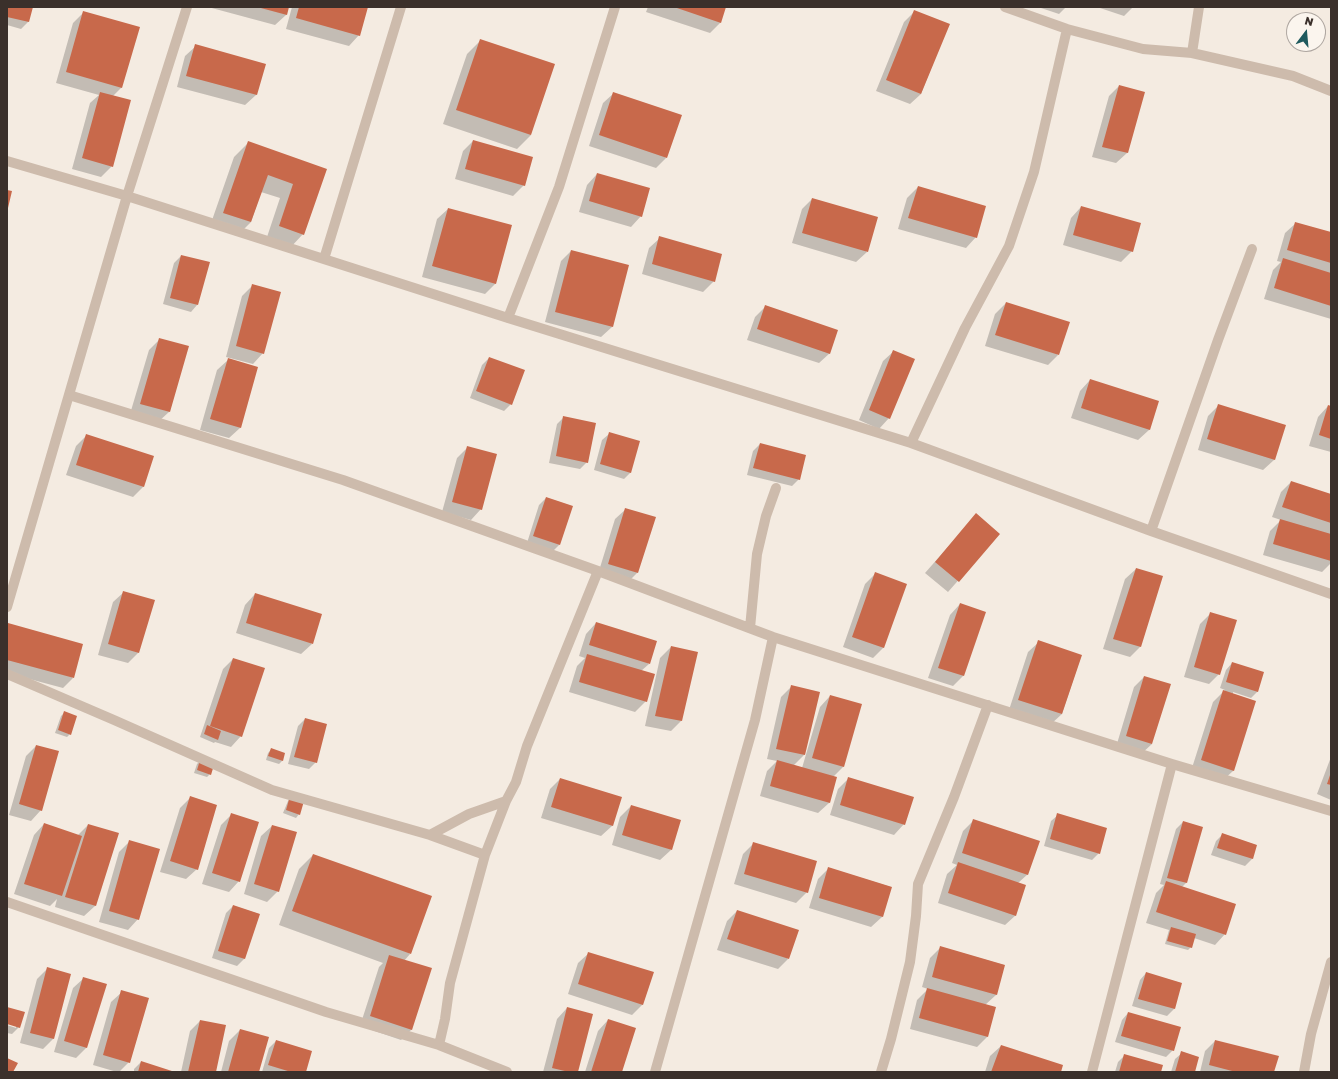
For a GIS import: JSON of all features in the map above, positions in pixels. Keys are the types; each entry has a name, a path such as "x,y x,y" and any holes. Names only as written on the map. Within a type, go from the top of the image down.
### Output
{"street":[{"path":"7,607 127,196 187,7"},
{"path":"324,259 402,7"},
{"path":"508,318 559,187 615,7"},
{"path":"1005,7 1067,29 1144,49 1192,53 1293,76 1331,91"},
{"path":"1192,53 1199,7"},
{"path":"911,443 965,328 1009,246 1034,172 1067,29"},
{"path":"7,161 127,196 508,318 911,443 1151,531 1331,594"},
{"path":"1151,531 1218,340 1252,249"},
{"path":"69,395 343,480 598,571 772,637 1172,764 1331,811"},
{"path":"750,628 757,554 766,516 776,488"},
{"path":"439,1045 445,1019 450,984 485,855 506,801 516,782 528,746 598,571"},
{"path":"655,1072 755,720 772,637"},
{"path":"7,674 272,790 430,835 485,855"},
{"path":"881,1072 891,1039 910,962 916,916 918,884 954,797 988,705"},
{"path":"1092,1072 1172,764"},
{"path":"430,835 469,814 506,801"},
{"path":"7,902 326,1012 439,1045 507,1072"},
{"path":"1304,1072 1311,1034 1331,962"}],"building":[{"path":"7,7 33,7 29,22 7,17"},
{"path":"257,7 289,7 287,15"},
{"path":"299,7 368,7 360,36 296,18"},
{"path":"674,7 726,7 721,23"},
{"path":"914,10 950,24 921,94 886,80"},
{"path":"83,11 140,27 122,88 66,72"},
{"path":"480,39 555,64 531,135 456,110"},
{"path":"195,44 266,64 257,95 186,76"},
{"path":"1119,85 1145,92 1128,153 1102,147"},
{"path":"100,92 131,100 113,167 82,158"},
{"path":"613,92 682,115 667,158 599,135"},
{"path":"473,140 533,157 525,186 465,169"},
{"path":"248,141 327,169 304,235 279,226 293,184 268,175 251,222 223,213"},
{"path":"597,173 650,188 642,217 589,201"},
{"path":"918,186 986,206 977,238 908,218"},
{"path":"7,190 12,191 8,208 7,208"},
{"path":"812,198 878,217 868,252 802,233"},
{"path":"1081,206 1141,223 1133,252 1073,235"},
{"path":"448,208 512,225 496,284 432,266"},
{"path":"1295,222 1331,232 1331,263 1287,250"},
{"path":"659,236 722,254 715,282 652,264"},
{"path":"571,250 629,265 613,327 555,312"},
{"path":"181,255 210,262 198,305 170,298"},
{"path":"1283,258 1331,273 1331,306 1274,288"},
{"path":"252,284 281,292 264,354 236,346"},
{"path":"1006,302 1070,322 1059,355 995,335"},
{"path":"765,305 838,330 830,354 757,329"},
{"path":"159,338 189,346 170,412 140,404"},
{"path":"893,350 915,359 890,419 869,410"},
{"path":"489,357 525,370 512,405 476,391"},
{"path":"228,358 258,367 241,428 210,419"},
{"path":"1090,379 1159,401 1150,430 1081,408"},
{"path":"1218,404 1286,425 1275,460 1207,439"},
{"path":"1328,405 1331,406 1331,439 1319,435"},
{"path":"563,416 596,423 588,463 556,456"},
{"path":"609,432 640,441 631,473 600,464"},
{"path":"86,434 154,456 144,487 76,465"},
{"path":"760,443 806,455 800,480 753,468"},
{"path":"467,446 497,454 482,510 452,502"},
{"path":"1291,481 1331,494 1331,523 1282,507"},
{"path":"546,497 573,506 560,545 533,536"},
{"path":"625,508 656,517 638,573 608,564"},
{"path":"976,513 1000,534 959,582 935,562"},
{"path":"1280,519 1331,534 1331,561 1273,544"},
{"path":"1136,568 1163,576 1141,647 1113,639"},
{"path":"875,572 907,584 884,648 852,637"},
{"path":"123,591 155,600 139,653 108,644"},
{"path":"255,593 322,614 313,644 246,623"},
{"path":"960,603 986,612 964,676 938,668"},
{"path":"1210,612 1237,620 1220,675 1194,667"},
{"path":"596,622 657,641 650,664 589,645"},
{"path":"8,623 83,644 74,678 7,660"},
{"path":"1038,640 1082,655 1062,714 1018,700"},
{"path":"671,646 698,652 682,721 655,716"},
{"path":"587,654 655,674 647,702 579,682"},
{"path":"233,658 265,668 242,737 210,726"},
{"path":"1232,662 1264,672 1258,692 1226,682"},
{"path":"1144,676 1171,684 1152,744 1126,736"},
{"path":"791,685 820,692 805,755 776,749"},
{"path":"1223,690 1256,701 1234,771 1201,760"},
{"path":"830,695 862,704 844,767 812,758"},
{"path":"64,711 77,716 71,735 58,730"},
{"path":"305,718 327,724 317,763 294,757"},
{"path":"207,725 221,731 218,740 204,734"},
{"path":"36,745 59,751 42,811 19,804"},
{"path":"271,748 285,753 283,761 268,756"},
{"path":"200,760 214,765 211,775 197,770"},
{"path":"777,760 837,777 830,803 770,786"},
{"path":"1331,772 1331,785 1327,784"},
{"path":"848,777 914,797 905,825 840,805"},
{"path":"560,778 622,797 613,826 551,807"},
{"path":"190,796 217,805 198,870 170,861"},
{"path":"290,796 304,801 300,815 286,810"},
{"path":"631,805 681,820 672,850 622,835"},
{"path":"231,813 259,822 240,882 212,873"},
{"path":"1057,813 1107,828 1100,854 1050,839"},
{"path":"973,819 1040,841 1028,875 962,853"},
{"path":"1183,821 1203,827 1187,883 1167,878"},
{"path":"44,823 82,836 62,896 24,884"},
{"path":"88,824 119,833 96,906 65,897"},
{"path":"272,825 297,832 279,892 254,884"},
{"path":"1222,833 1257,845 1253,859 1217,848"},
{"path":"129,840 160,849 139,920 109,911"},
{"path":"753,842 817,861 808,893 744,874"},
{"path":"313,854 432,896 411,954 292,911"},
{"path":"958,862 1026,885 1016,916 948,893"},
{"path":"828,867 892,887 883,917 819,898"},
{"path":"1166,881 1236,904 1226,935 1156,912"},
{"path":"233,905 260,914 245,959 218,951"},
{"path":"737,910 799,930 789,959 727,939"},
{"path":"1171,927 1196,934 1192,948 1167,941"},
{"path":"940,946 1005,965 997,995 932,977"},
{"path":"588,952 654,972 643,1005 578,984"},
{"path":"389,955 432,968 412,1030 370,1016"},
{"path":"47,967 71,974 54,1039 30,1033"},
{"path":"1146,972 1182,983 1175,1009 1138,999"},
{"path":"83,977 107,984 87,1048 64,1041"},
{"path":"927,988 996,1007 988,1037 919,1018"},
{"path":"121,990 149,998 130,1063 103,1055"},
{"path":"7,1007 25,1012 20,1028 7,1024"},
{"path":"567,1007 593,1014 578,1072 569,1072 552,1068"},
{"path":"1128,1012 1181,1027 1174,1051 1121,1036"},
{"path":"608,1019 636,1028 622,1072 591,1072"},
{"path":"200,1020 226,1025 216,1072 188,1072"},
{"path":"240,1029 269,1037 259,1072 228,1072"},
{"path":"276,1040 312,1051 306,1072 291,1072 268,1065"},
{"path":"1215,1040 1279,1056 1274,1072 1236,1072 1209,1065"},
{"path":"1001,1045 1063,1065 1061,1072 991,1072"},
{"path":"1181,1051 1199,1057 1195,1072 1175,1072"},
{"path":"1124,1054 1163,1065 1161,1072 1119,1072"},
{"path":"7,1058 18,1063 13,1072 7,1072"},
{"path":"141,1061 175,1072 138,1072"}]}
